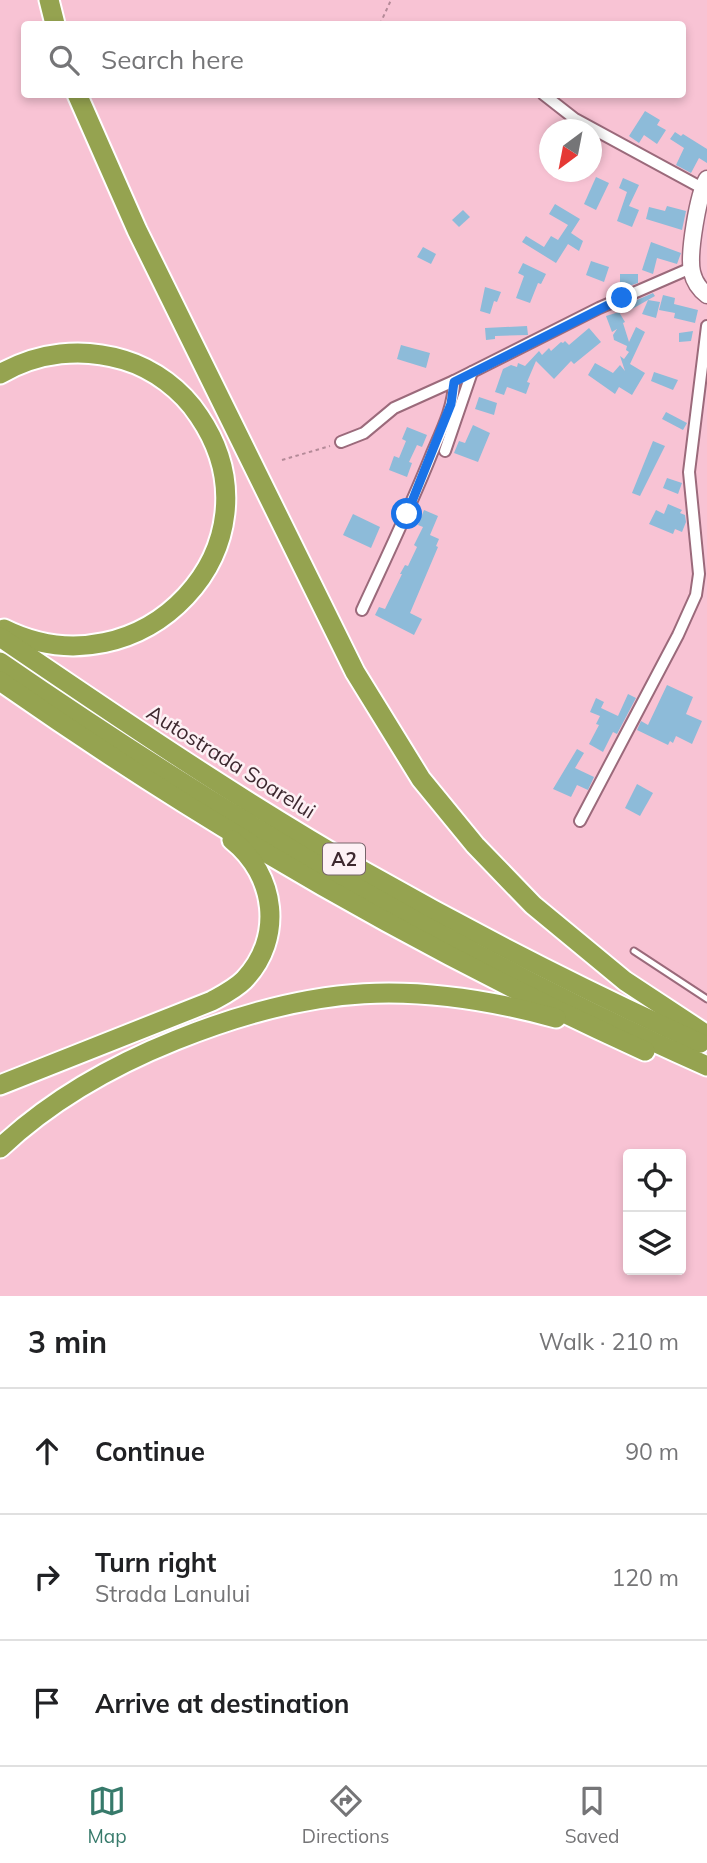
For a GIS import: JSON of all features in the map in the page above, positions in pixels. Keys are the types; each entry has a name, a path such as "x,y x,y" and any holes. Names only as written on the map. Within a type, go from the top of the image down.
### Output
{"highway":[{"path":"48,0 54,21"},
{"path":"79,98 113,180 355,672 421,779 475,845 533,905 625,981 707,1035"},
{"path":"0,374 19,364 45,356 69,353 103,355 126,361 154,374 178,392 195,410 212,438 224,478 225,504 221,531 213,556 191,592 152,625 102,644 77,646 45,643 0,627"},
{"name":"Autostrada Soarelui","path":"0,636 191,765 363,870 545,968 707,1047"},
{"name":"Autostrada Soarelui","path":"0,662 175,779 354,887 538,985 707,1066"},
{"path":"0,681 170,794 407,932 598,1030 707,1080"},
{"path":"0,1085 212,1001 243,981 252,970 266,944 271,926 270,899 262,876 235,842 170,794"},
{"path":"0,1148 66,1096 136,1056 243,1015 293,1002 354,993 435,994 475,999 598,1030"}],"street":[{"path":"547,98 575,119 705,183 699,200 691,268 697,284 707,295"},
{"path":"341,442 364,433 394,408 454,382 599,308 691,268"},
{"path":"580,821 678,635 698,585 689,472 707,326"},
{"path":"445,451 472,372"},
{"path":"362,610 438,440 451,404 454,382"}],"lane":[{"path":"634,951 707,999"}],"path":[{"path":"381,21 391,0"},
{"path":"282,460 341,442"}],"building":[{"path":"645,111 660,120 657,125 666,130 657,144 644,135 639,143 629,136"},
{"path":"675,132 707,149 707,163 699,158 691,173 676,165 684,148 670,139"},
{"path":"623,178 639,185 629,206 639,210 632,227 617,221 627,192 619,188"},
{"path":"602,180 609,183 596,210 584,204 594,182 602,182"},
{"path":"555,204 580,219 571,233 583,241 579,251 568,244 556,263 522,242 526,236 544,247 551,236 558,240 568,225 549,214"},
{"path":"667,206 686,211 682,230 646,219 649,207 665,211"},
{"path":"463,210 470,217 459,227 452,220"},
{"path":"651,242 681,253 677,264 657,258 653,274 642,270"},
{"path":"423,247 436,254 431,264 417,257"},
{"path":"591,261 609,267 604,282 586,275"},
{"path":"523,263 546,274 541,284 538,283 530,303 516,298 524,276 518,273"},
{"path":"620,274 638,274 638,283 620,289"},
{"path":"485,287 501,292 497,302 494,301 490,314 480,311"},
{"path":"653,293 655,296 632,309 630,303"},
{"path":"663,295 675,298 674,304 698,310 695,323 674,318 675,313 659,310"},
{"path":"648,300 660,302 656,318 642,314"},
{"path":"619,312 625,322 623,323 629,342 636,327 645,332 630,364 645,373 632,395 619,387 615,394 588,375 595,363 613,373 620,365 625,371 620,356 624,359 629,352 626,350 627,346 614,340 613,335 617,329 612,332 606,316"},
{"path":"527,326 528,335 495,336 495,339 486,340 485,328"},
{"path":"589,328 601,342 574,364 571,361 554,379 536,361 527,382 530,383 526,394 507,387 504,395 495,392 503,369 511,365 517,367 518,363 525,366 539,351 542,355 549,348 551,351 565,341 569,345"},
{"path":"693,331 691,341 679,342 679,333"},
{"path":"401,345 430,353 426,368 397,359"},
{"path":"654,372 678,380 673,390 651,381"},
{"path":"479,397 497,403 494,415 475,409"},
{"path":"666,412 687,423 683,430 662,419"},
{"path":"473,425 490,433 478,462 454,453 459,441 465,443"},
{"path":"407,427 427,435 422,447 417,445 409,462 412,463 407,477 389,470 394,456 399,458 406,441 402,439"},
{"path":"653,441 665,446 640,496 632,493"},
{"path":"667,478 682,483 678,494 663,488"},
{"path":"668,504 682,510 680,513 685,515 686,522 682,532 675,529 673,534 649,524 656,510 664,514"},
{"path":"424,510 438,516 430,535 439,539 410,613 422,619 414,635 375,615 379,607 385,609 400,574 405,565 408,566 417,547 414,545 423,527 418,525"},
{"path":"353,514 380,527 371,548 343,535"},
{"path":"667,685 693,697 686,714 702,721 692,744 676,736 673,743 670,741 668,745 637,730 641,721 648,725"},
{"path":"628,694 636,698 617,734 613,732 603,752 589,744 599,725 596,724 600,716 590,712 596,698 604,702 601,708 618,716"},
{"path":"577,749 584,753 575,768 594,777 588,790 577,785 571,797 553,789"},
{"path":"637,784 653,793 640,816 625,808"}],"route":[{"path":"407,514 451,404 454,382 622,298"}]}
